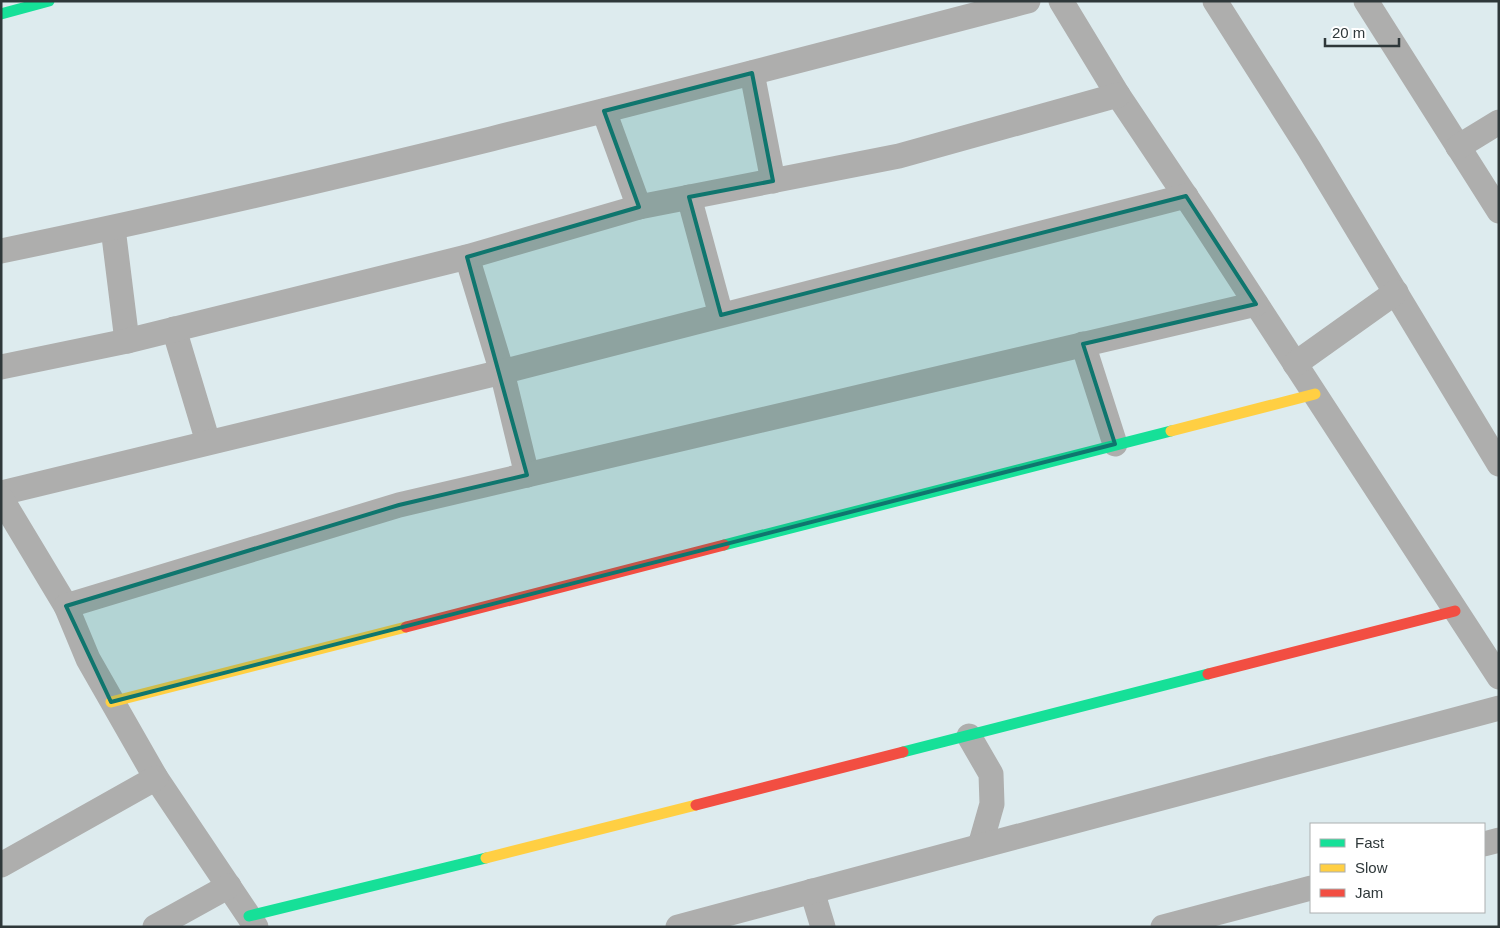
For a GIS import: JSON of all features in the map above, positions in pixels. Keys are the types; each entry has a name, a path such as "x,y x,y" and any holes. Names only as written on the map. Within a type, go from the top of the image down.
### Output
{"street":[{"path":"1,14 49,1"},
{"path":"1,251 113,228 396,163 1028,1"},
{"path":"1061,1 1118,95 1296,364 1499,677"},
{"path":"1215,1 1309,149 1499,464"},
{"path":"1366,1 1499,212"},
{"path":"752,73 773,181"},
{"path":"1,367 127,341 468,257 639,207 899,156 1118,95"},
{"path":"604,111 639,207"},
{"path":"1458,147 1499,122"},
{"path":"1,493 502,372 1186,196"},
{"path":"689,197 720,315"},
{"path":"113,228 127,341"},
{"path":"468,257 502,372 527,475"},
{"path":"1296,364 1396,292"},
{"path":"66,606 399,505 1256,304"},
{"path":"174,329 208,442"},
{"path":"1084,344 1115,444"},
{"path":"111,702 1315,394"},
{"path":"1,498 66,606 88,659 156,778 252,921 583,834 1455,611"},
{"path":"678,927 1499,708"},
{"path":"969,736 991,774 992,804 980,846"},
{"path":"1,865 156,778"},
{"path":"1485,844 1499,840"},
{"path":"155,927 229,886"},
{"path":"1163,927 1310,888"},
{"path":"812,891 823,927"}],"highlighted area":[{"path":"752,73 773,181 689,197 721,315 1186,196 1256,304 1083,344 1115,444 111,702 66,606 399,505 527,475 467,257 639,207 604,111"}],"traffic: fast":[{"path":"1,14 49,1"},
{"path":"724,545 1171,431"},
{"path":"903,752 1208,674"},
{"path":"249,916 486,858"}],"traffic: slow":[{"path":"1171,431 1315,394"},
{"path":"111,702 406,627"},
{"path":"486,858 696,805"}],"traffic: jam":[{"path":"406,627 724,545"},
{"path":"1208,674 1455,611"},
{"path":"696,805 903,752"}]}
